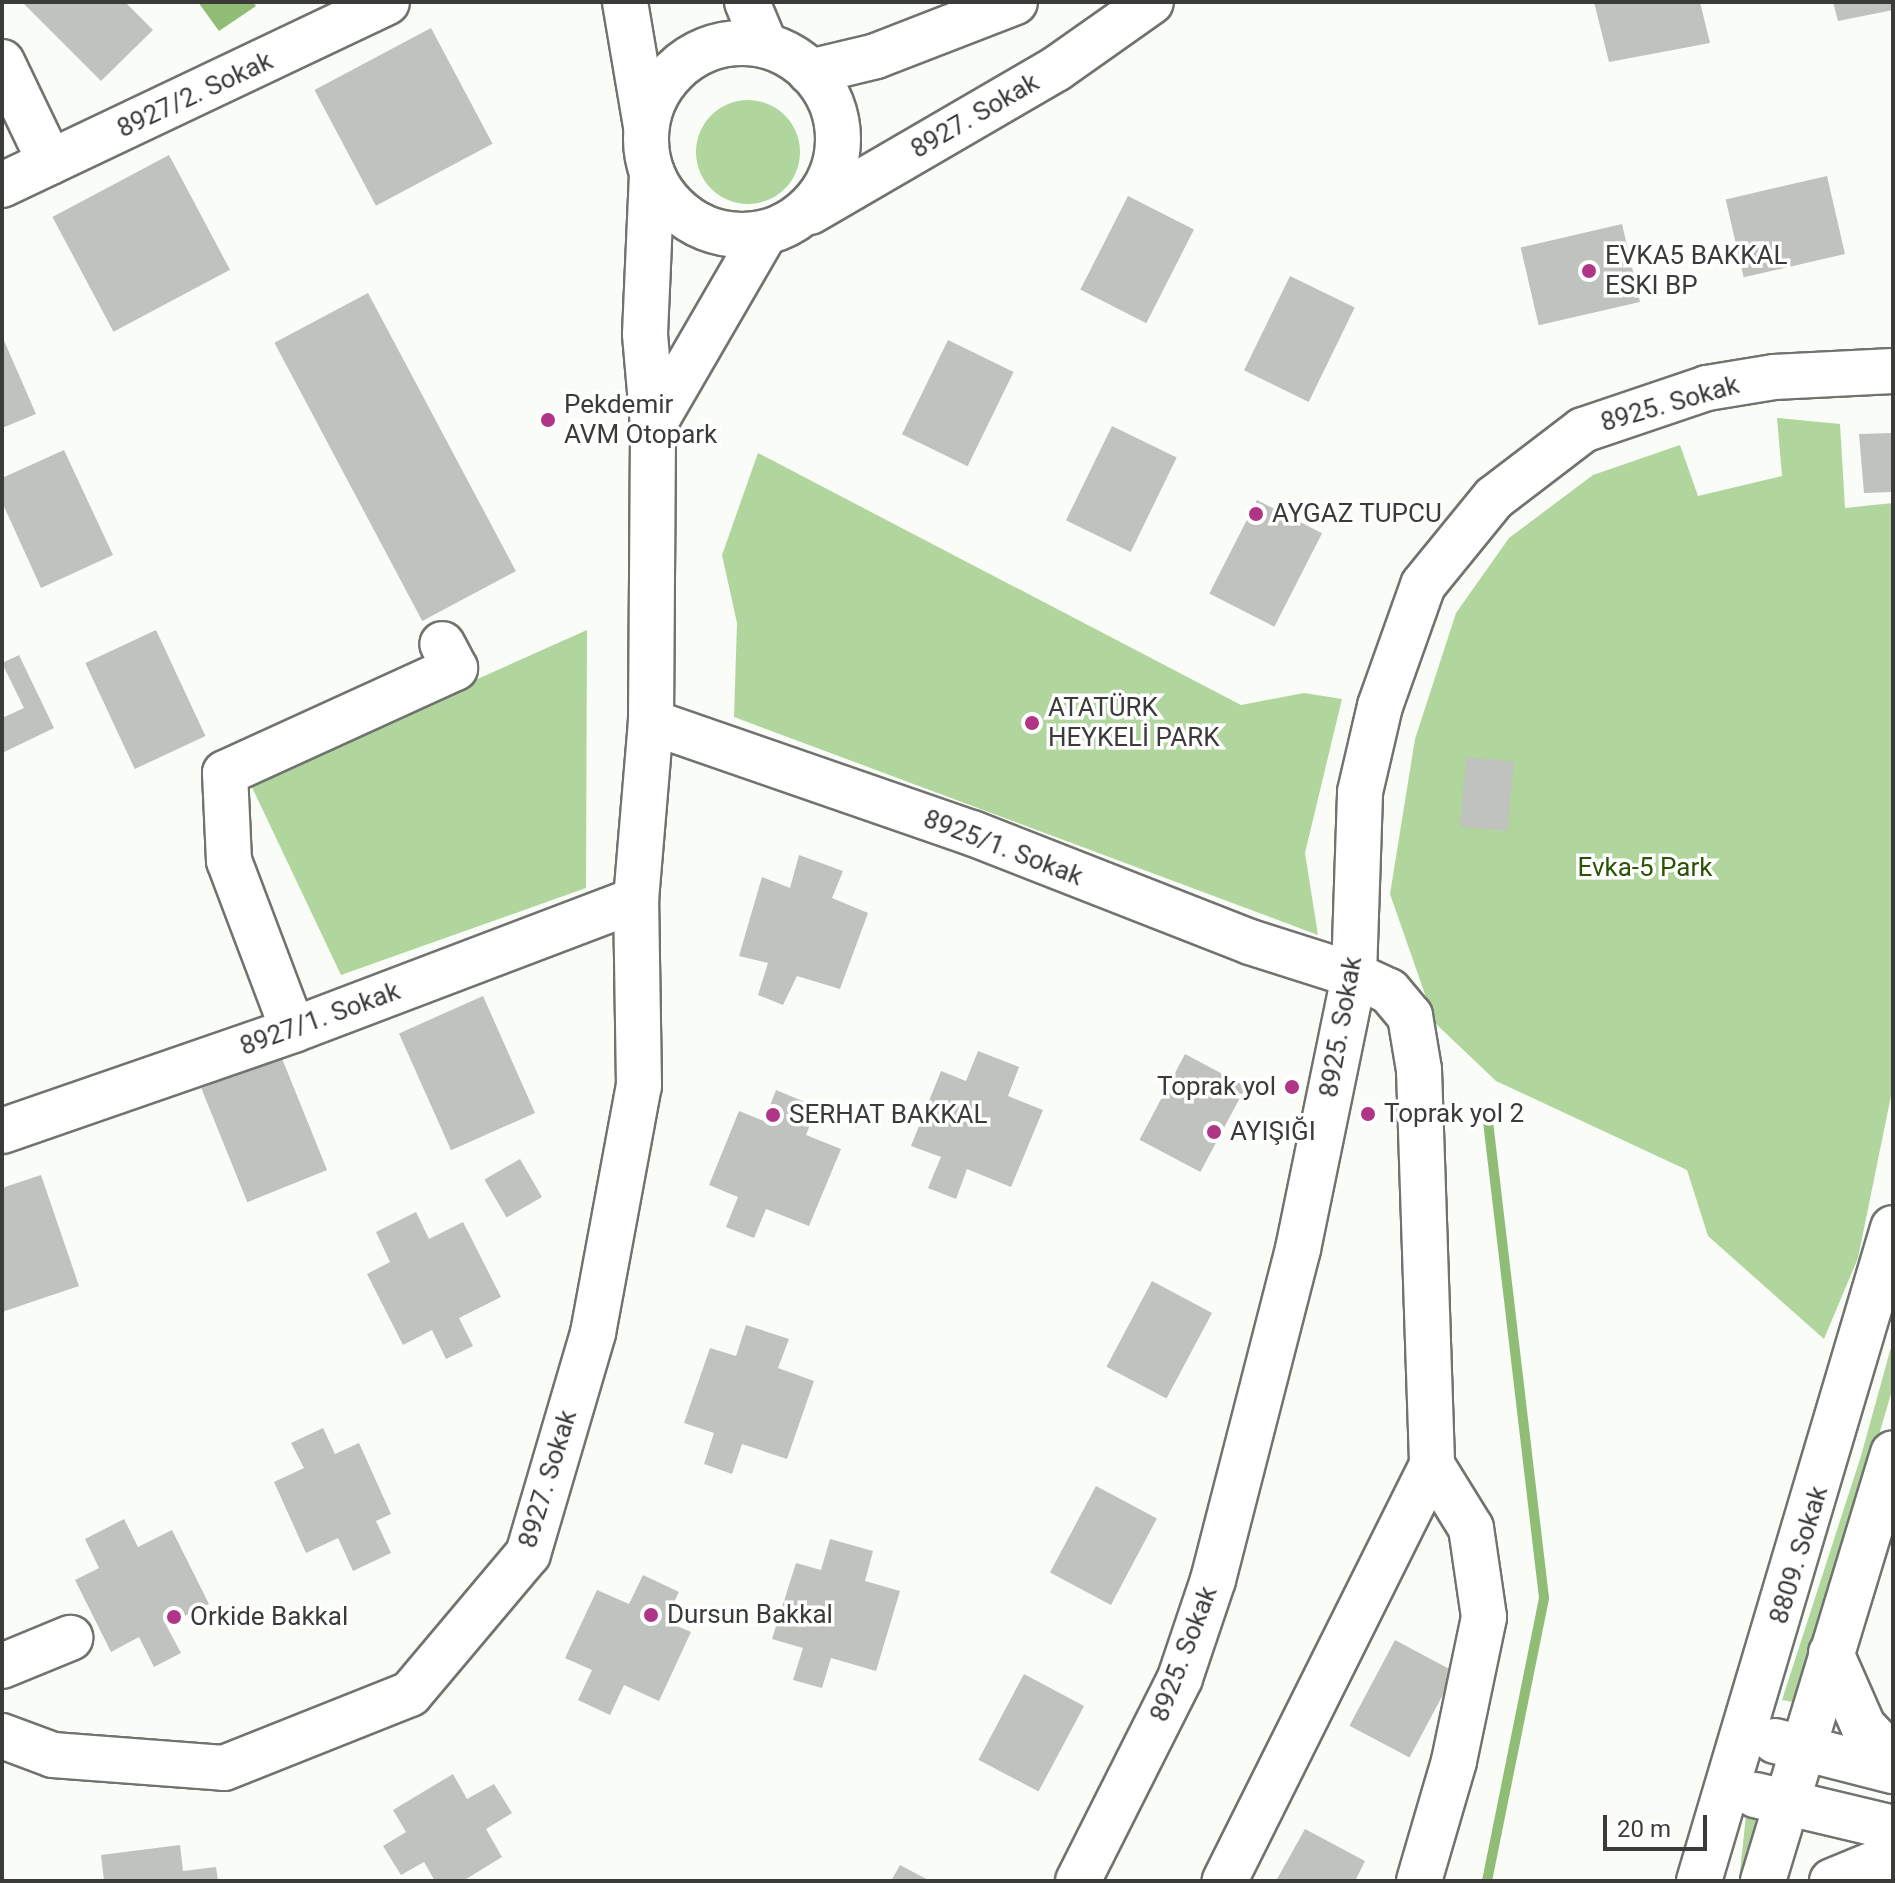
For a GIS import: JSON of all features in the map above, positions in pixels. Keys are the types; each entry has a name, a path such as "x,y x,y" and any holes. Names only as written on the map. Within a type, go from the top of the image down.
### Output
{"street":[{"name":"8927/2. Sokak","path":"2,185 387,2"},
{"path":"625,2 652,173 677,212 704,228 734,236 779,227"},
{"path":"747,2 765,45"},
{"path":"810,72 876,56 962,13 1015,2"},
{"name":"8927. Sokak","path":"779,227 1056,69 1151,2"},
{"path":"646,126 656,96 675,69 693,57 734,43 765,45 795,58 810,72 834,109 839,141 833,173 817,200 779,227 653,426"},
{"path":"2,62 50,162"},
{"name":"8927. Sokak","path":"5,1727 53,1755 224,1768 410,1694 528,1554 593,1333 639,1086 636,900 651,722 653,426 645,334 652,173"},
{"name":"8925. Sokak","path":"1078,1881 1180,1678 1213,1580 1298,1249 1354,975 1360,792 1380,706 1423,585 1494,498 1583,430 1631,411 1707,388 1774,377 1893,371"},
{"path":"293,1030 229,861 225,773 455,668 442,644"},
{"name":"8925/1. Sokak","path":"651,722 972,833 1250,942 1354,975 1389,991 1410,1016 1419,1070 1432,1465"},
{"name":"8927/1. Sokak","path":"2,1131 293,1030 636,900"},
{"name":"8809. Sokak","path":"1699,1881 1893,1228"},
{"path":"1763,1881 1785,1800 1893,1453"},
{"path":"1225,1881 1432,1465"},
{"path":"1419,1881 1454,1761 1484,1617 1471,1528 1432,1465"},
{"path":"2,1666 70,1638"},
{"path":"1831,1653 1863,1726 1893,1758"},
{"path":"1744,1735 1802,1746 1893,1771"},
{"path":"1727,1790 1785,1800 1893,1828"},
{"path":"1832,1881 1893,1856"}],"green space":[{"path":"748,100 768,104 785,115 796,132 800,152 796,172 785,189 768,200 748,204 728,200 711,189 700,172 696,152 700,132 711,115 728,104"},
{"name":"Evka-5 Park","path":"1777,418 1840,424 1845,508 1893,503 1893,1086 1858,1258 1824,1339 1708,1236 1687,1170 1496,1081 1435,1023 1390,894 1415,739 1456,613 1509,538 1593,475 1680,445 1698,496 1782,476"},
{"path":"758,453 1241,705 1304,693 1342,699 1305,853 1318,935 734,717 737,623 722,555"},
{"path":"587,630 586,888 341,975 249,781"},
{"path":"1893,1340 1893,1387 1869,1469 1794,1702 1782,1700 1861,1456"},
{"path":"1746,1815 1756,1816 1749,1881 1739,1881"}],"shaded area":[{"path":"198,2 253,2 256,6 219,31"}],"building":[{"path":"22,2 125,2 153,30 101,81"},
{"path":"1594,2 1700,2 1710,43 1609,62"},
{"path":"1833,2 1893,2 1893,10 1838,21"},
{"path":"431,28 493,144 376,206 314,90"},
{"path":"169,155 230,270 113,332 52,217"},
{"path":"1827,176 1845,254 1744,277 1726,199"},
{"path":"1128,196 1194,230 1146,323 1080,290"},
{"path":"1622,224 1640,302 1539,325 1521,247"},
{"path":"1290,276 1355,308 1309,402 1244,370"},
{"path":"368,293 516,571 422,621 274,343"},
{"path":"2,336 36,414 2,428"},
{"path":"948,340 1014,372 968,466 902,434"},
{"path":"1112,426 1177,458 1131,552 1066,520"},
{"path":"1893,433 1893,492 1864,493 1859,434"},
{"path":"64,450 113,555 41,588 2,502 2,478"},
{"path":"1257,500 1322,533 1274,627 1209,594"},
{"path":"156,630 205,736 135,769 85,663"},
{"path":"19,655 54,728 2,753 2,718 24,708 2,663"},
{"path":"1466,757 1514,761 1508,831 1460,827"},
{"path":"799,855 843,871 832,898 868,913 840,989 797,976 783,1005 758,995 768,963 739,956 762,877 790,888"},
{"path":"483,996 535,1113 451,1150 399,1033"},
{"path":"978,1051 1019,1067 1008,1096 1043,1110 1011,1187 967,1169 956,1199 928,1188 941,1157 911,1146 941,1071 966,1081"},
{"path":"1185,1054 1246,1086 1200,1172 1139,1140"},
{"path":"281,1056 327,1170 247,1202 201,1088"},
{"path":"776,1090 817,1107 806,1135 841,1149 809,1226 766,1209 754,1238 726,1227 738,1197 709,1185 739,1111 764,1121"},
{"path":"520,1159 542,1197 506,1218 484,1180"},
{"path":"41,1175 79,1286 2,1312 2,1188"},
{"path":"416,1212 429,1239 463,1222 501,1297 459,1318 473,1346 446,1359 432,1330 403,1345 367,1274 390,1262 376,1232"},
{"path":"1152,1281 1212,1313 1167,1399 1106,1367"},
{"path":"746,1325 789,1339 778,1368 814,1381 787,1459 742,1444 732,1474 704,1464 714,1433 684,1423 710,1348 736,1356"},
{"path":"323,1428 335,1454 359,1443 391,1514 376,1521 391,1553 353,1571 338,1538 306,1553 274,1482 304,1468 291,1443"},
{"path":"1096,1486 1157,1518 1111,1605 1050,1573"},
{"path":"124,1519 138,1547 172,1530 209,1604 166,1625 181,1653 154,1667 139,1637 111,1652 75,1580 99,1568 85,1539"},
{"path":"830,1539 873,1551 865,1581 900,1591 876,1671 831,1658 822,1688 793,1680 803,1648 772,1639 796,1563 821,1570"},
{"path":"643,1575 679,1592 665,1621 691,1632 659,1701 624,1685 610,1715 578,1700 592,1670 565,1658 597,1590 629,1604"},
{"path":"1395,1640 1455,1672 1410,1758 1349,1726"},
{"path":"1024,1674 1084,1706 1039,1792 978,1760"},
{"path":"453,1774 467,1799 494,1784 512,1813 486,1829 502,1857 463,1881 435,1881 424,1862 401,1875 383,1846 406,1832 393,1810"},
{"path":"1305,1829 1365,1861 1355,1881 1276,1881"},
{"path":"180,1845 183,1871 216,1867 218,1881 104,1881 101,1855"},
{"path":"900,1865 930,1881 891,1881"}],"waterway":[{"path":"1487,1881 1544,1598 1488,1123"}],"place":[{"name":"EVKA5 BAKKAL ESKI BP","path":"1589,271"},
{"name":"Pekdemir AVM Otopark","path":"548,420"},
{"name":"AYGAZ TUPCU","path":"1256,514"},
{"name":"ATATÜRK HEYKELİ PARK","path":"1032,723"},
{"name":"Toprak yol","path":"1292,1087"},
{"name":"Toprak yol 2","path":"1368,1114"},
{"name":"SERHAT BAKKAL","path":"773,1115"},
{"name":"AYIŞIĞI","path":"1214,1132"},
{"name":"Dursun Bakkal","path":"651,1615"},
{"name":"Orkide Bakkal","path":"174,1617"}]}
